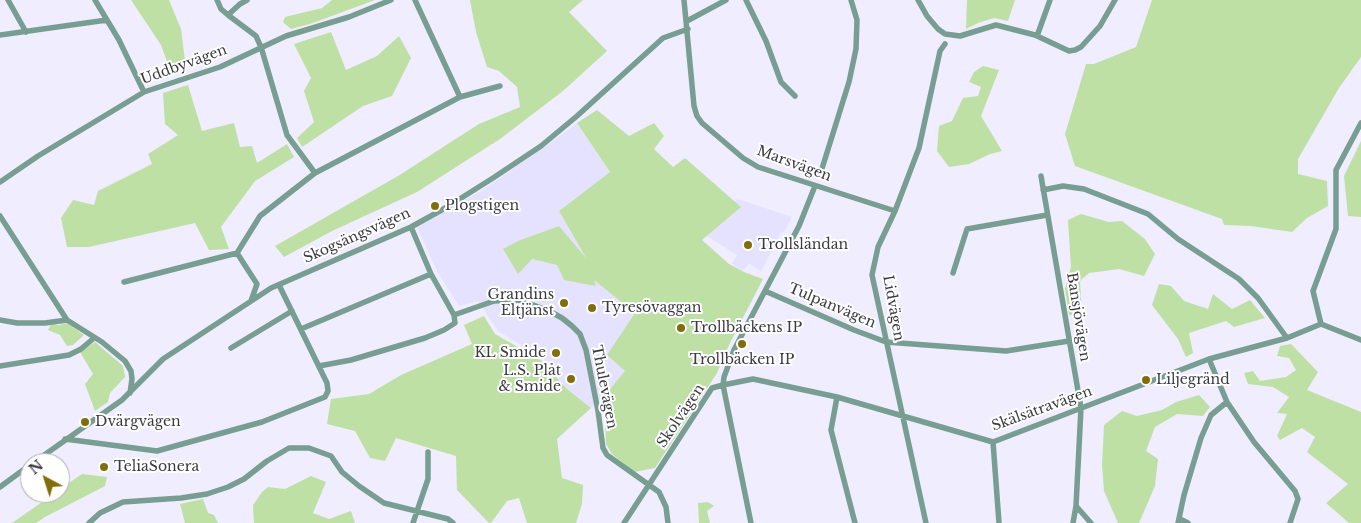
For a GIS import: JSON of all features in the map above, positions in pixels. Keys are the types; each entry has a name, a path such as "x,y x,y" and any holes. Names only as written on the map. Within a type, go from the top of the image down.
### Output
{"street":[{"path":"8,0 26,32"},
{"path":"94,0 119,40 144,92"},
{"path":"217,0 221,9 256,36 261,46 287,135 315,174"},
{"path":"228,15 247,0"},
{"name":"Uddbyvägen","path":"0,182 38,156 144,92 220,67 261,46 286,36 349,16 391,0"},
{"path":"415,0 460,97"},
{"name":"Marsvägen","path":"684,0 694,106 697,116 702,123 743,158 758,167 895,211"},
{"path":"687,21 726,0"},
{"path":"746,0 766,41 781,82 795,96"},
{"path":"820,175 849,82 856,49 856,20 851,0"},
{"path":"918,0 927,16 945,34 960,36 996,26 1037,36 1068,51 1082,47 1100,26 1115,0"},
{"path":"1037,36 1050,0"},
{"path":"0,35 107,20"},
{"name":"Skogsängsvägen","path":"46,453 130,393 163,359 271,288 411,227 447,207 541,146 663,38 688,29"},
{"name":"Lidvägen","path":"926,523 872,275 878,247 895,211 919,148 940,51 944,44"},
{"path":"124,282 237,253 260,216 315,174 460,97 500,86"},
{"path":"1361,122 1336,170 1336,228 1313,290 1321,324 1361,340"},
{"name":"Bansjövägen","path":"1041,176 1081,408 1076,506 1073,523"},
{"name":"Skolvägen","path":"624,523 712,388 723,385 734,350 799,226 815,186"},
{"path":"1043,190 1063,186 1084,189 1148,214 1178,239 1239,278 1258,298 1287,338"},
{"path":"952,273 968,229 1047,215"},
{"path":"0,216 67,320 116,353 131,371 130,393"},
{"path":"319,366 351,360 425,338 455,323 454,314 431,274 411,227"},
{"path":"237,253 256,284 271,288"},
{"path":"301,329 431,274"},
{"path":"251,301 256,284"},
{"path":"65,439 157,451 262,422 325,397 328,391 327,383 279,285"},
{"name":"Tulpanvägen","path":"765,291 886,342 1006,351 1068,341"},
{"name":"Thulevägen","path":"454,314 494,301 520,300 549,311 572,326 580,334 589,363 603,448 607,456 659,492 666,507 668,523"},
{"path":"231,348 292,311"},
{"path":"0,320 26,323 67,320"},
{"name":"Skälsätravägen","path":"723,385 753,379 837,396 993,442 1209,359 1287,338 1321,324"},
{"path":"0,366 69,355 81,349 94,338"},
{"path":"1209,359 1227,402 1254,442 1295,492 1298,499 1290,523"},
{"path":"131,371 145,373 150,371"},
{"path":"723,385 751,523"},
{"path":"837,396 832,430 855,523"},
{"path":"1188,523 1179,521 1184,495 1201,438 1211,415 1227,402"},
{"path":"993,442 999,523"},
{"path":"89,523 100,512 123,502 182,498 207,494 228,487 244,479 267,461 289,448 309,448 330,456 342,472 384,503 448,519 453,523"},
{"path":"413,523 428,479 428,452"},
{"path":"0,488 20,473"},
{"path":"1076,506 1091,523"}],"shaded area":[{"path":"577,123 610,172 559,211 589,263 591,277 636,314 608,355 626,371 591,408 567,389 544,359 498,331 478,301 459,306 437,271 417,227 481,191"},
{"name":"Trollsländan","path":"738,199 792,217 784,232 781,232 761,272 749,263 743,271 732,264 737,255 705,235 716,216"}],"green space":[{"path":"131,0 169,0 181,29 186,69 170,70 161,45"},
{"path":"332,0 375,0 291,29 283,22 285,17 322,8"},
{"path":"470,0 583,0 569,12 607,51 563,91 500,139 417,192 332,231 284,257 275,246 398,176 479,124 520,107 517,87 499,71 487,67 476,32"},
{"path":"967,0 1015,0 1008,21 994,18 966,29"},
{"path":"1152,0 1361,0 1361,57 1339,88 1298,159 1298,174 1327,181 1328,206 1307,218 1292,232 1251,226 1224,225 1222,219 1075,166 1065,134 1086,64 1094,64 1136,47"},
{"path":"331,32 346,70 377,56 399,36 411,58 392,96 363,106 302,147 297,138 314,122 304,91 311,78 294,44"},
{"path":"983,66 999,70 981,116 1002,151 990,154 969,164 949,167 937,151 939,126 952,121 963,98 978,96 981,87 969,82 974,72"},
{"path":"188,85 202,131 234,123 240,147 252,146 257,163 287,144 294,157 255,181 221,227 229,249 209,250 195,223 89,247 67,247 61,218 73,200 94,205 98,191 152,164 148,154 178,135 165,124 163,93"},
{"name":"Trollbäckens IP","path":"597,110 629,136 654,123 664,136 654,149 673,167 685,158 741,207 702,240 729,264 763,279 730,343 717,373 655,468 634,472 612,454 606,444 604,396 625,371 607,355 635,313 594,280 596,286 564,280 557,265 532,259 518,274 503,249 518,241 559,226 586,258 559,211 610,172 577,123"},
{"path":"1361,141 1361,217 1348,216 1344,176"},
{"path":"1081,214 1109,222 1122,221 1145,239 1155,254 1144,276 1119,269 1089,273 1080,281 1082,315 1069,315 1065,289 1071,267 1068,220"},
{"path":"1159,284 1171,286 1184,301 1208,309 1213,294 1232,309 1250,300 1265,318 1234,327 1226,321 1189,333 1193,353 1186,357 1178,339 1152,305"},
{"path":"484,316 495,334 542,361 567,389 591,408 557,439 562,478 583,485 582,504 576,523 527,523 519,498 507,501 491,523 489,523 457,490 456,456 396,438 385,461 370,458 355,431 327,424 331,399 369,394 401,375 472,344 464,325"},
{"path":"67,323 84,335 73,345 67,346 60,335 48,330 51,324"},
{"path":"95,342 123,366 125,377 110,393 108,402 95,411 85,384 93,374 80,352"},
{"path":"1291,344 1318,372 1307,390 1361,412 1361,523 1349,523 1326,503 1348,484 1307,452 1315,437 1302,428 1280,440 1277,436 1287,414 1277,413 1289,397 1273,387 1248,384 1244,373 1253,371 1260,381 1286,377 1296,370 1289,358 1277,356 1280,346"},
{"path":"1199,395 1210,407 1203,416 1177,414 1155,427 1146,451 1158,459 1155,486 1139,523 1118,523 1104,491 1102,465 1104,425 1122,411 1137,416 1162,410 1176,402"},
{"path":"82,474 107,477 105,486 36,523 12,523 41,503 70,503 70,482"},
{"path":"311,476 326,482 313,513 329,519 351,511 355,523 254,523 253,505 268,487 285,489"},
{"path":"203,499 208,513 214,515 218,523 185,523 180,504"},
{"path":"708,502 714,506 707,511 710,523 699,523 698,503"}],"place":[{"name":"Plogstigen","path":"435,206"},
{"name":"Trollsländan","path":"748,245"},
{"name":"Grandins Eltjänst","path":"564,303"},
{"name":"Tyresövaggan","path":"592,308"},
{"name":"Trollbäckens IP","path":"681,328"},
{"name":"Trollbäcken IP","path":"742,344"},
{"name":"KL Smide","path":"556,353"},
{"name":"L.S. Plåt & Smide","path":"571,379"},
{"name":"Liljegränd","path":"1146,380"},
{"name":"Dvärgvägen","path":"85,422"},
{"name":"TeliaSonera","path":"104,467"}]}
